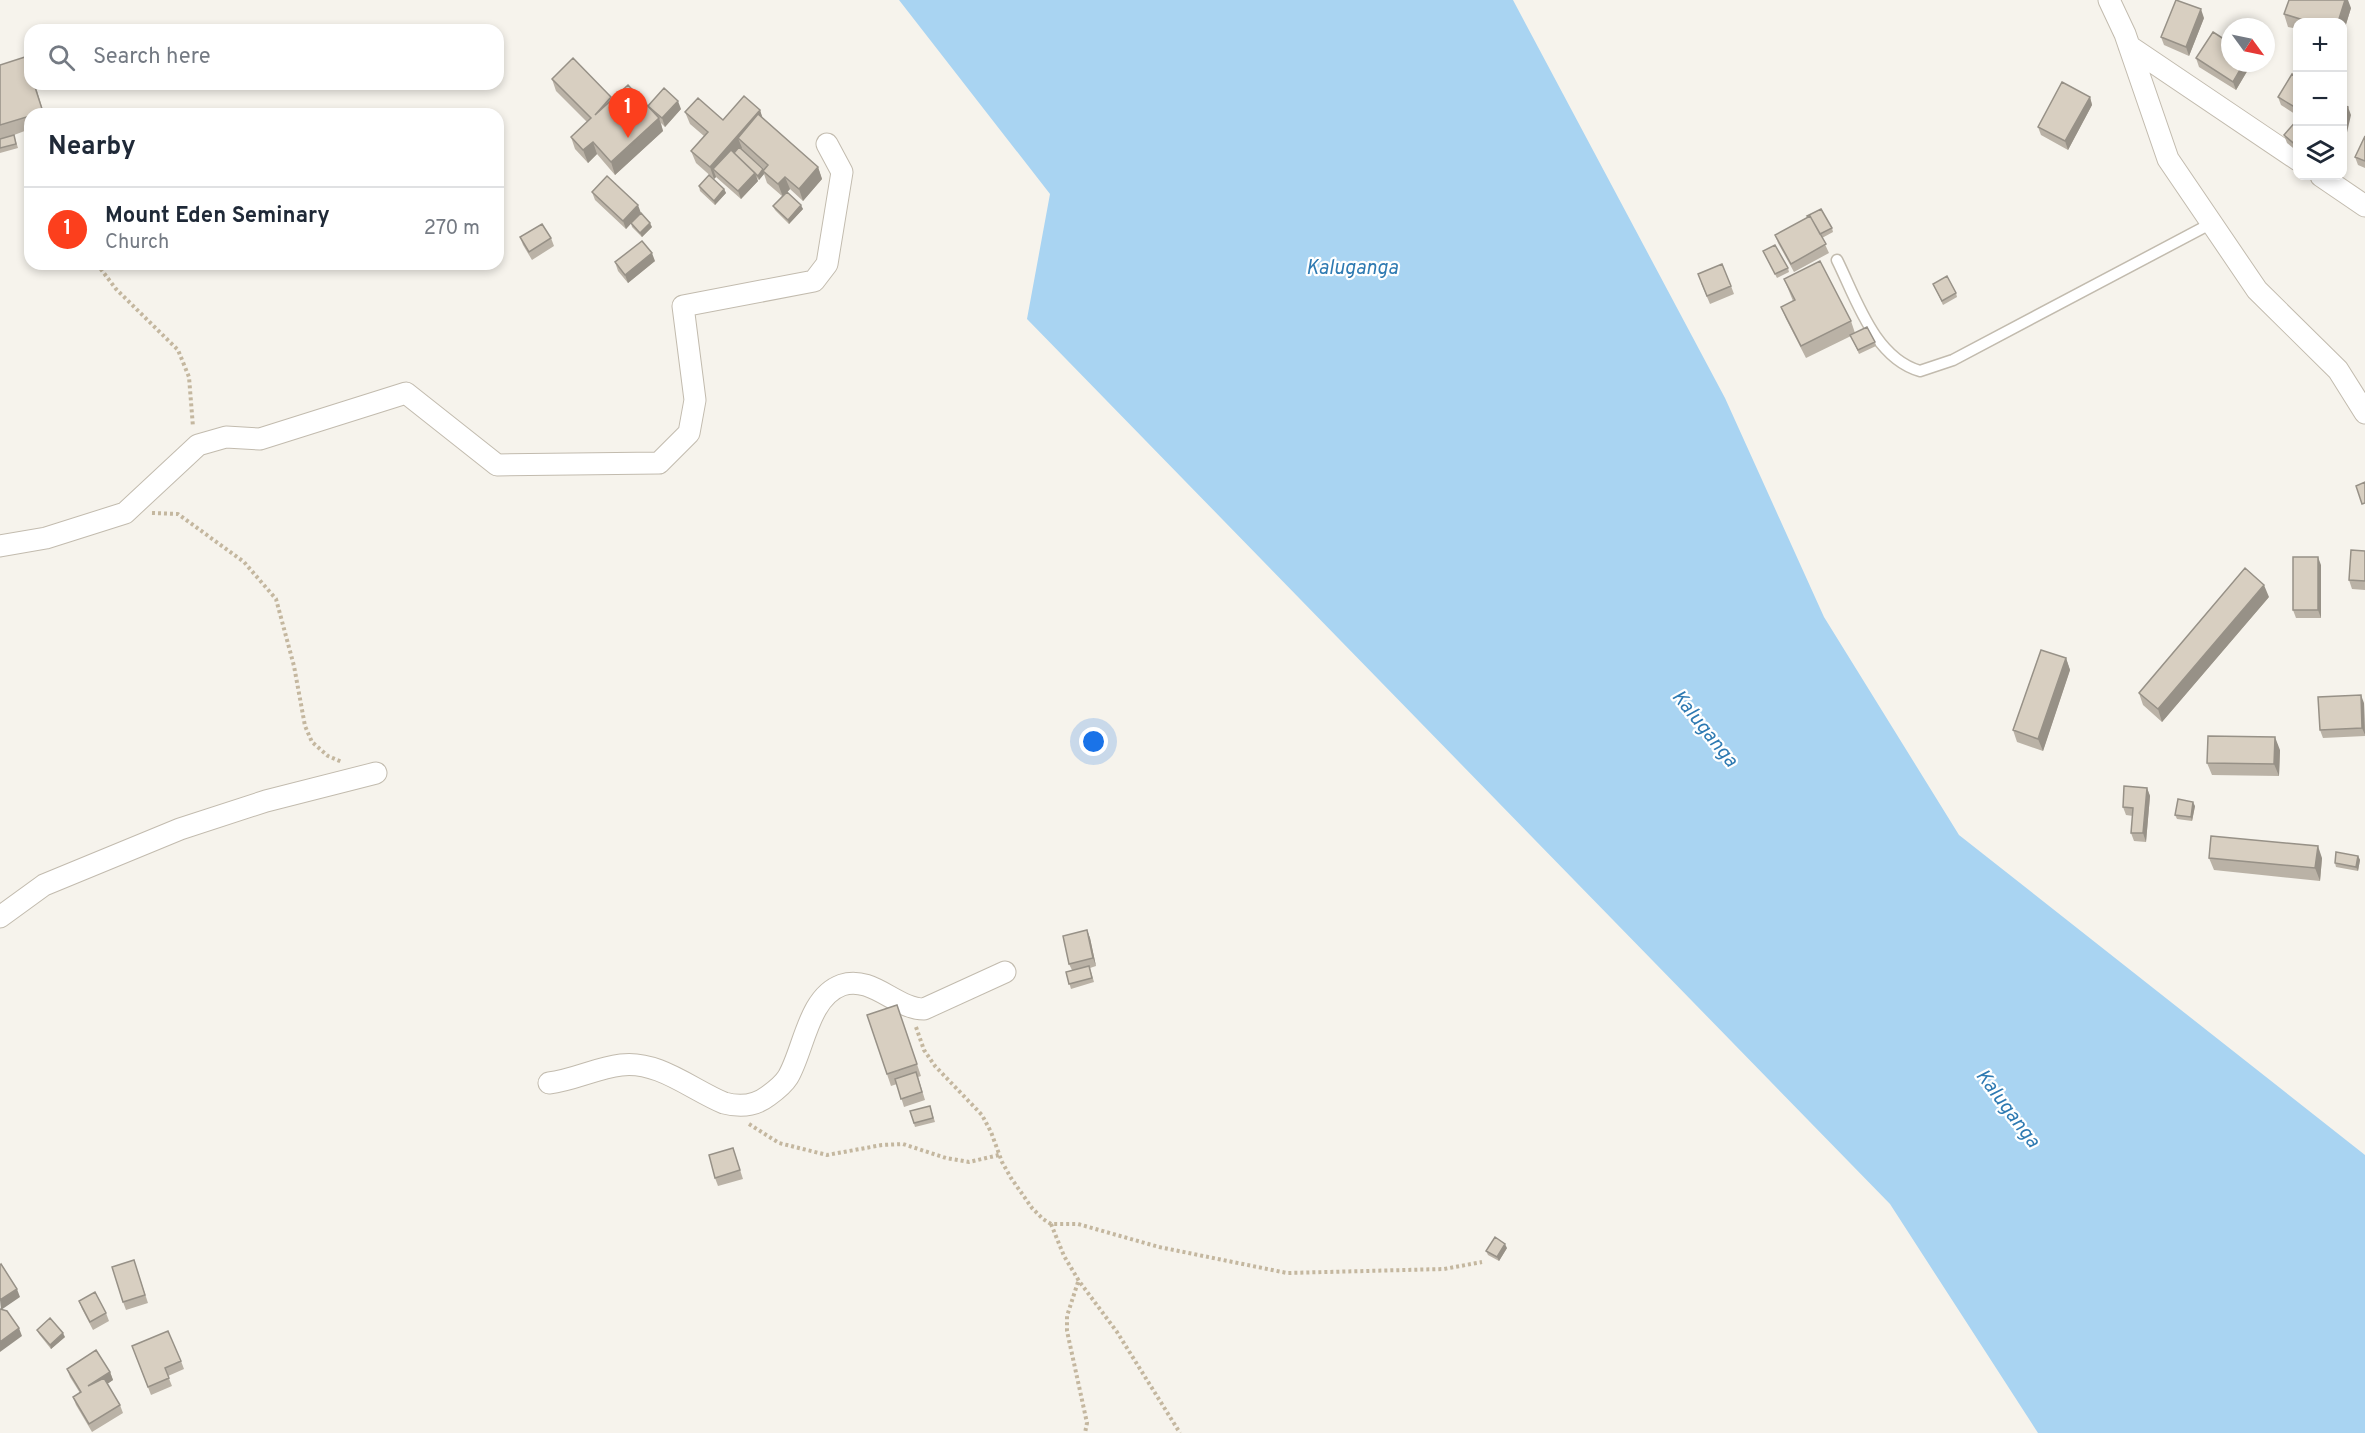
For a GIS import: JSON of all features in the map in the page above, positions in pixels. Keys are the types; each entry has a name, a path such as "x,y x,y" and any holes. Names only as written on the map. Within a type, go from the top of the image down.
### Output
{"street":[{"path":"2109,0 2129,46 2168,159 2257,290 2338,370 2365,413"},
{"path":"2129,46 2293,157"},
{"path":"0,546 46,538 125,513 198,445 226,437 260,439 406,393 497,465 659,463 689,432 695,400 683,306 814,281 827,264 842,172 827,144"},
{"path":"2327,180 2365,206"},
{"path":"0,917 44,885 180,829 266,801 376,773"},
{"path":"549,1083 566,1081 596,1070 622,1064 639,1065 666,1073 711,1098 733,1106 751,1104 762,1100 787,1079 810,1020 819,1005 834,990 844,985 866,985 914,1009 924,1009 1005,972"}],"lane":[{"path":"1838,260 1873,332 1881,343 1903,363 1920,371 1953,360 2212,224"}],"path":[{"path":"102,270 116,289 178,350 189,377 191,417 198,445"},
{"path":"125,513 178,514 244,562 276,599 294,666 305,726 312,742 328,756 346,764"},
{"path":"914,1009 916,1028 924,1050 935,1066 982,1115 1011,1178 1032,1208 1042,1219 1051,1224 1078,1224 1159,1247 1287,1273 1444,1269 1482,1262"},
{"path":"733,1106 743,1121 779,1143 816,1153 827,1155 882,1145 903,1144 946,1158 969,1162 999,1155"},
{"path":"1051,1224 1064,1256 1079,1281 1117,1332 1180,1433"},
{"path":"1079,1281 1067,1316 1067,1331 1087,1423 1085,1433"}],"water":[{"name":"Kaluganga","path":"899,0 1513,0 1725,398 1824,617 1959,835 2365,1155 2365,1433 2038,1433 1890,1204 1027,319 1050,194"}],"building":[{"path":"2176,0 2201,9 2186,47 2161,37"},
{"path":"2289,0 2345,0 2339,18 2297,18 2284,14"},
{"path":"2213,32 2221,37 2221,72 2239,72 2233,82 2196,58"},
{"path":"24,57 24,90 36,90 42,108 24,108 24,118 0,125 0,65"},
{"path":"573,58 611,97 595,115 628,85 659,118 611,162 593,142 583,150 571,137 591,118 552,79"},
{"path":"2292,74 2293,74 2293,106 2278,97"},
{"path":"2062,82 2090,97 2065,141 2038,127"},
{"path":"664,88 678,101 662,118 648,106"},
{"path":"744,96 760,110 710,167 691,151 708,132 685,112 698,98 723,120"},
{"path":"758,114 818,167 799,189 785,177 778,184 763,171 768,165 738,138"},
{"path":"2293,125 2293,143 2284,135"},
{"path":"14,135 16,144 0,148 0,139"},
{"path":"2365,136 2365,161 2355,157"},
{"path":"739,147 763,169 758,176 734,153"},
{"path":"731,150 755,173 738,191 713,169"},
{"path":"709,175 724,189 714,201 699,186"},
{"path":"607,176 638,205 623,221 592,192"},
{"path":"787,192 801,205 788,220 773,206"},
{"path":"1821,209 1832,228 1820,234 1810,216 1807,216"},
{"path":"641,213 650,223 640,233 631,223"},
{"path":"1810,216 1826,244 1791,264 1775,235"},
{"path":"542,224 551,238 529,252 520,237"},
{"path":"642,241 652,253 625,275 615,262"},
{"path":"1775,245 1788,268 1775,274 1763,251"},
{"path":"1820,261 1851,321 1801,346 1781,307 1795,300 1784,279"},
{"path":"1722,264 1731,286 1707,296 1698,274"},
{"path":"1947,276 1956,293 1942,301 1933,284"},
{"path":"1867,327 1875,342 1858,350 1850,335"},
{"path":"2365,482 2365,503 2362,504 2356,486"},
{"path":"2351,550 2365,551 2365,581 2349,580"},
{"path":"2293,557 2318,557 2318,610 2293,610"},
{"path":"2245,568 2264,585 2158,709 2139,693"},
{"path":"2041,650 2066,658 2038,739 2013,730"},
{"path":"2361,695 2362,728 2320,730 2318,697"},
{"path":"2208,736 2275,737 2274,764 2207,763"},
{"path":"2124,786 2147,788 2143,833 2131,833 2133,808 2123,807"},
{"path":"2178,799 2193,802 2191,817 2175,815"},
{"path":"2211,836 2318,846 2315,868 2209,858"},
{"path":"2336,852 2358,856 2356,867 2335,863"},
{"path":"1087,930 1093,958 1069,964 1063,936"},
{"path":"1089,966 1092,978 1069,984 1066,972"},
{"path":"897,1005 917,1064 887,1074 867,1015"},
{"path":"916,1072 922,1092 901,1099 895,1079"},
{"path":"930,1106 933,1118 914,1123 910,1111"},
{"path":"733,1148 740,1170 715,1178 709,1155"},
{"path":"1495,1237 1505,1244 1497,1257 1486,1251"},
{"path":"134,1260 145,1295 123,1302 112,1267"},
{"path":"0,1265 17,1289 0,1300"},
{"path":"95,1292 106,1313 90,1322 79,1301"},
{"path":"0,1309 7,1311 19,1328 0,1342"},
{"path":"50,1318 63,1333 50,1345 37,1330"},
{"path":"168,1331 181,1361 165,1368 169,1378 148,1387 132,1346"},
{"path":"96,1350 110,1372 88,1386 104,1378 120,1405 89,1424 73,1397 81,1392 67,1369"}],"place":[{"name":"Mount Eden Seminary","path":"628,138"}]}
